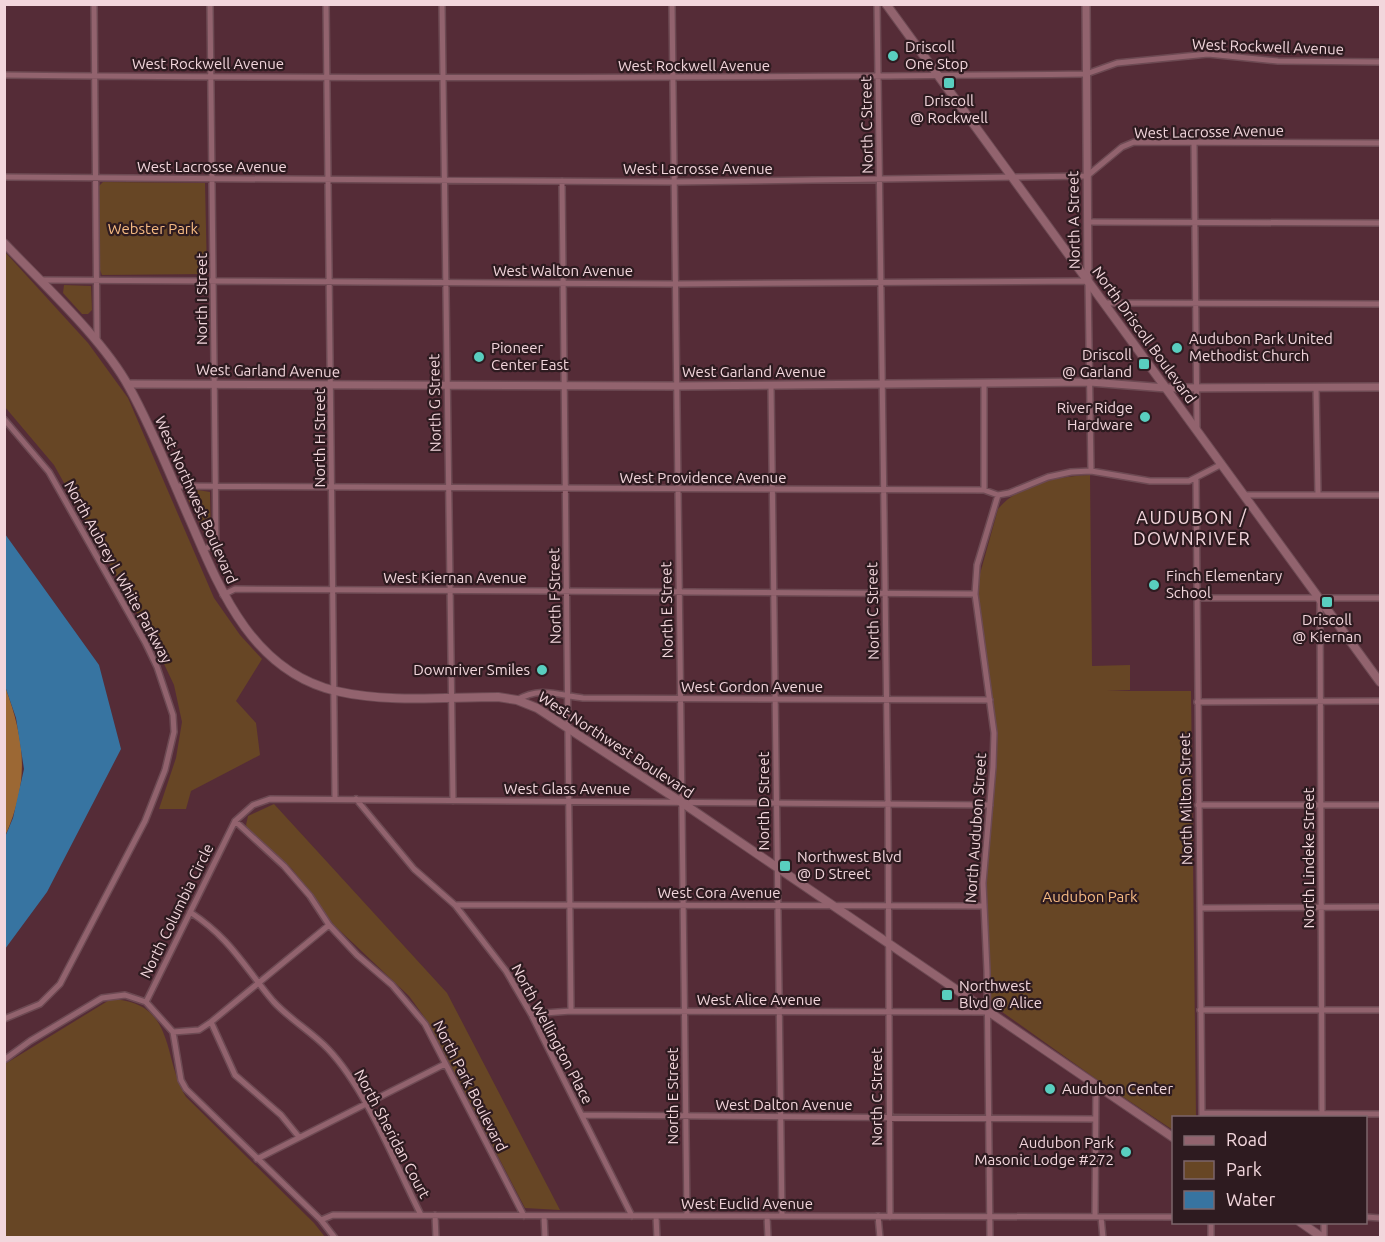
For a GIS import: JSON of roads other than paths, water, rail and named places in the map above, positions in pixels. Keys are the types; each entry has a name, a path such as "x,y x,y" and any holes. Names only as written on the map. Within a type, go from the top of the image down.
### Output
{"main road":[{"name":"North Driscoll Boulevard","path":"886,4 1380,682"},
{"name":"West Northwest Boulevard","path":"4,243 97,343 128,384 223,595 245,629 268,654 305,680 334,690 368,697 518,700 537,708 681,802 1172,1137"},
{"path":"1303,1224 1323,1238"}],"street":[{"path":"94,4 97,343"},
{"name":"North I Street","path":"202,550 216,544 210,4"},
{"name":"North H Street","path":"326,4 335,799"},
{"name":"North G Street","path":"442,4 453,801"},
{"name":"North E Street","path":"672,4 687,1216"},
{"name":"North C Street","path":"877,4 887,700 890,1216"},
{"name":"North A Street","path":"1086,4 1090,471"},
{"name":"West Rockwell Avenue","path":"4,75 673,78 1086,74 1117,63 1208,54 1278,61 1380,62"},
{"name":"West Lacrosse Avenue","path":"4,177 674,182 1087,176 1122,147 1134,142 1380,143"},
{"path":"1194,142 1197,430"},
{"name":"North F Street","path":"562,181 571,1011"},
{"path":"1087,222 1380,223"},
{"name":"West Walton Avenue","path":"38,280 676,284 1088,281"},
{"path":"1104,303 1380,304"},
{"name":"West Garland Avenue","path":"128,384 771,386 1090,382 1166,388 1380,387"},
{"path":"984,383 984,490"},
{"name":"North D Street","path":"771,386 782,1216"},
{"path":"1316,387 1318,495"},
{"name":"North Aubrey L White Parkway","path":"4,418 49,472 145,642 170,700 174,732 165,770 145,821 60,984 40,1004 4,1019"},
{"path":"998,495 1059,474 1090,471 1150,481 1196,480 1222,464"},
{"name":"North Milton Street","path":"1196,480 1202,1115"},
{"name":"West Providence Avenue","path":"175,486 984,490 998,495"},
{"name":"North Audubon Street","path":"990,1238 988,1012 983,906 994,744 975,594 977,565 998,495"},
{"path":"1244,495 1380,495"},
{"name":"West Kiernan Avenue","path":"223,595 235,589 975,594"},
{"path":"1197,598 1380,598"},
{"name":"North Lindeke Street","path":"1320,599 1322,1115"},
{"name":"West Gordon Avenue","path":"518,700 530,692 568,696 681,699 990,700"},
{"path":"1197,702 1380,701"},
{"name":"West Glass Avenue","path":"253,805 270,799 990,805"},
{"name":"North Wellington Place","path":"356,799 414,869 455,905 506,971 531,1014 632,1216"},
{"name":"North Columbia Circle","path":"173,1032 146,1002 235,821 253,805"},
{"path":"1198,805 1380,805"},
{"name":"North Park Boulevard","path":"235,821 284,866 310,896 329,925 357,955 392,985 425,1024 524,1216"},
{"name":"West Cora Avenue","path":"455,905 983,906"},
{"path":"1200,908 1380,907"},
{"name":"North Sheridan Court","path":"190,912 215,928 276,1004 328,1049 349,1076 421,1215"},
{"path":"329,925 212,1022 199,1030 173,1032 181,1080 186,1089 321,1220 335,1238"},
{"path":"4,1060 30,1041 102,998 125,995 146,1002"},
{"path":"1200,1010 1380,1010"},
{"name":"West Alice Avenue","path":"531,1014 571,1011 988,1012"},
{"path":"212,1022 235,1076 281,1115 299,1137"},
{"path":"257,1159 445,1064"},
{"path":"1096,1086 1094,1119 1098,1216 1103,1238"},
{"path":"1202,1115 1380,1114"},
{"name":"West Dalton Avenue","path":"582,1115 1094,1119"},
{"name":"West Euclid Avenue","path":"321,1220 333,1215 1172,1217"},
{"path":"435,1215 436,1238"},
{"path":"544,1216 545,1238"},
{"path":"656,1216 657,1238"},
{"path":"767,1216 768,1238"},
{"path":"878,1216 880,1238"}],"water":[{"path":"5,534 99,665 121,749 47,892 5,949 5,837 13,818 24,769 16,718 5,686"}],"place":[{"name":"Driscoll One Stop","path":"893,56"},
{"name":"Driscoll @ Rockwell","path":"949,83"},
{"name":"Audubon Park United Methodist Church","path":"1177,348"},
{"name":"Pioneer Center East","path":"479,357"},
{"name":"Driscoll @ Garland","path":"1144,364"},
{"name":"River Ridge Hardware","path":"1145,417"},
{"name":"Finch Elementary School","path":"1154,585"},
{"name":"Driscoll @ Kiernan","path":"1327,602"},
{"name":"Downriver Smiles","path":"542,670"},
{"name":"Northwest Blvd @ D Street","path":"785,866"},
{"name":"Northwest Blvd @ Alice","path":"947,995"},
{"name":"Audubon Center","path":"1050,1089"},
{"name":"Audubon Park Masonic Lodge #272","path":"1126,1152"}],"district":[{"name":"AUDUBON / DOWNRIVER","path":"1192,528"}],"park label":[{"name":"Webster Park","path":"153,229"},
{"name":"Audubon Park","path":"1090,897"}]}
